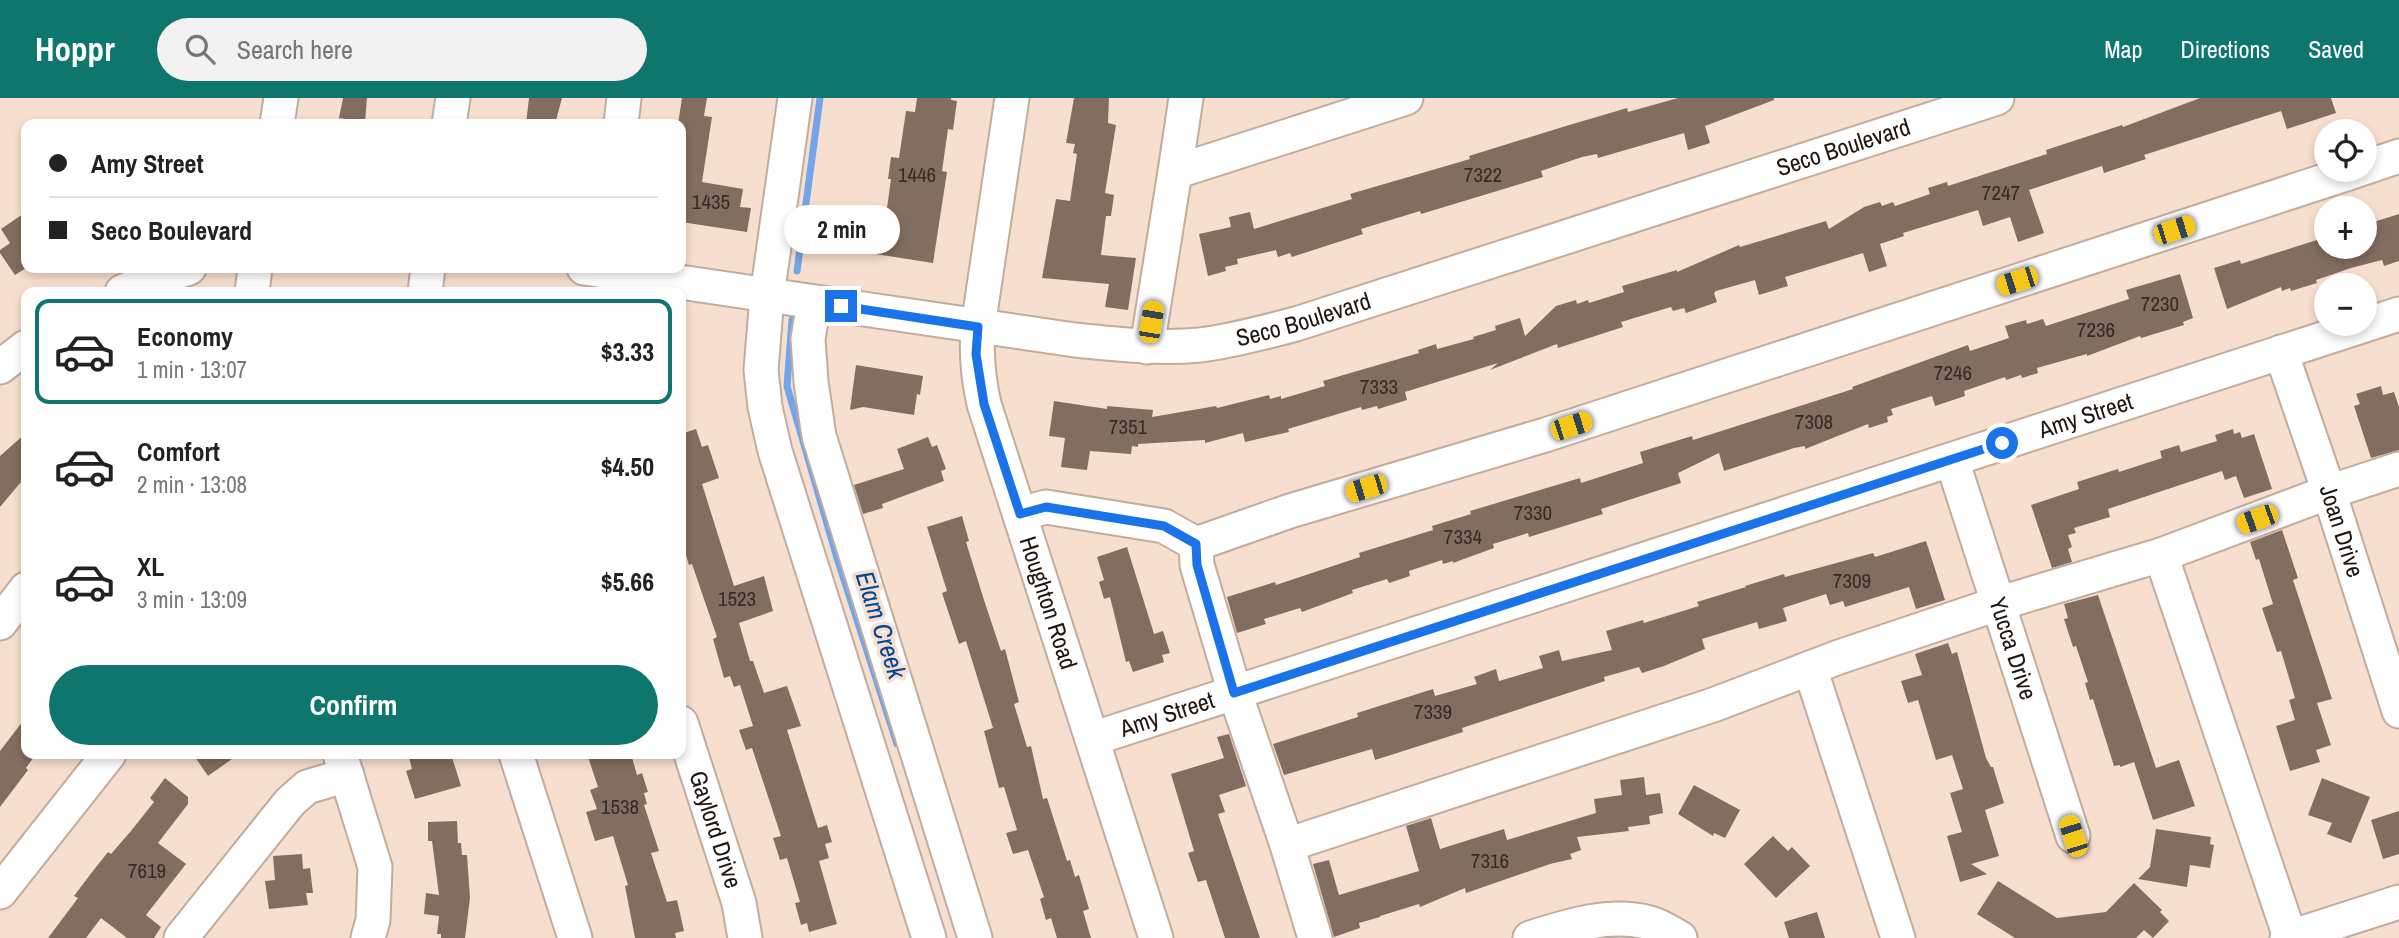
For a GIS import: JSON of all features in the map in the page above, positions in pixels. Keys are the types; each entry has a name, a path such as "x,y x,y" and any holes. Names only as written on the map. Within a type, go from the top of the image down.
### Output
{"street":[{"path":"278,119 281,98"},
{"path":"450,119 453,98"},
{"path":"622,119 624,98"},
{"path":"795,98 767,296 761,370 765,407 775,451 929,938"},
{"name":"Houghton Road","path":"1012,98 978,327 976,354 984,404 1156,938"},
{"path":"1147,347 1186,98"},
{"path":"1175,172 1406,98"},
{"name":"Seco Boulevard","path":"596,274 814,302 978,327 1147,347 1200,345 1296,324 1997,98"},
{"path":"2377,163 2399,156"},
{"path":"1020,514 1046,507 1164,526 1196,544 1290,512 1545,435 2320,182"},
{"path":"134,287 173,273"},
{"path":"814,302 808,339 819,436 975,938"},
{"name":"Amy Street","path":"1092,739 2399,314"},
{"path":"0,367 21,351"},
{"name":"Joan Drive","path":"2281,352 2399,711"},
{"name":"Yucca Drive","path":"1952,460 2073,836"},
{"path":"1287,845 1713,705 1810,668 1997,604 2161,555 2329,492 2399,469"},
{"path":"1196,544 1197,565 1234,693 1287,845 1315,938"},
{"path":"2161,555 2288,937 2399,902"},
{"path":"0,623 21,596"},
{"path":"1810,668 1898,938"},
{"name":"Gaylord Drive","path":"686,739 738,903 745,938"},
{"path":"0,892 105,759"},
{"path":"518,759 575,938"},
{"path":"181,938 290,802 307,787 343,765 375,867 373,920 368,938"},
{"path":"1530,938 1611,919 1651,923 1680,938"}],"building":[{"path":"343,98 367,98 365,119 339,118"},
{"path":"529,98 562,98 556,119 527,119"},
{"path":"682,98 707,98 704,116 712,117 702,182 743,189 740,207 751,208 747,232 686,223 686,119 679,119"},
{"path":"917,98 951,98 957,101 953,130 948,129 942,171 947,172 933,263 856,251 857,247 839,244 841,234 835,233 838,215 885,223 891,157 899,158 906,111 915,112"},
{"path":"1074,98 1109,98 1108,123 1116,125 1105,193 1114,195 1111,216 1106,216 1101,255 1136,258 1128,310 1105,307 1109,284 1042,278 1056,199 1070,201 1077,154 1073,153 1075,144 1066,143"},
{"path":"1678,98 1774,100 1705,126 1710,143 1688,150 1684,133 1598,158 1597,154 1582,157 1541,171 1543,177 1361,229 1363,234 1292,257 1290,253 1278,257 1276,250 1237,259 1238,264 1208,276 1199,234 1231,227 1229,217 1250,212 1254,229 1352,199 1350,194 1470,159 1469,156 1566,126 1627,108 1628,112"},
{"path":"2200,98 2331,98 2336,113 2287,129 2281,111 2144,155 2146,159 2104,173 2102,166 2029,190 2044,233 2018,242 2010,217 1983,226 1978,210 1903,233 1904,236 1880,244 1887,266 1869,272 1863,253 1785,277 1788,286 1759,295 1755,280 1716,291 1714,293 1717,302 1686,313 1684,308 1673,311 1671,307 1621,322 1623,327 1558,348 1557,344 1490,370 1498,363 1405,392 1407,400 1378,409 1377,406 1362,410 1361,407 1288,429 1289,432 1245,442 1243,433 1205,443 1205,440 1138,444 1138,447 1132,446 1131,454 1090,451 1087,470 1061,467 1065,438 1049,436 1054,401 1107,409 1107,406 1153,410 1152,417 1216,406 1217,408 1269,395 1270,399 1281,396 1281,399 1325,386 1323,381 1419,353 1418,350 1436,344 1437,349 1474,339 1473,337 1496,330 1495,326 1520,318 1525,336 1556,306 1576,300 1577,304 1588,300 1589,303 1624,292 1622,286 1677,272 1739,245 1740,247 1826,221 1829,229 1864,207 1880,202 1882,206 1893,202 1895,206 1930,194 1928,188 1947,182 1948,186 2047,154 2046,150 2122,125 2123,127"},
{"path":"2399,214 2399,261 2384,266 2382,260 2336,273 2314,273 2314,284 2291,291 2290,288 2282,291 2281,287 2227,309 2214,268 2240,260 2241,264 2314,241 2314,259 2377,259 2377,221"},
{"path":"21,215 21,271 15,275 0,253 0,250 10,243 1,229"},
{"path":"2180,274 2193,318 2183,322 2184,325 2141,338 2140,336 2087,356 2037,368 2038,373 2022,378 2021,375 2006,380 2005,377 1964,391 1965,396 1935,406 1932,396 1891,409 1893,415 1887,417 1888,422 1869,428 1868,424 1805,449 1805,446 1794,448 1724,471 1719,453 1678,473 1681,483 1601,509 1603,514 1529,537 1528,533 1493,544 1494,548 1453,563 1443,564 1442,560 1409,571 1410,576 1389,583 1387,579 1352,590 1353,593 1302,612 1300,608 1264,619 1266,624 1237,633 1227,597 1275,582 1276,585 1360,557 1359,553 1433,530 1432,526 1471,514 1470,511 1580,478 1581,483 1643,463 1640,452 1692,436 1693,440 1853,389 1852,387 1968,345 1970,351 2009,338 2005,326 2043,319 2046,326 2129,299 2126,290"},
{"path":"856,365 923,376 914,415 863,407 850,410"},
{"path":"2381,386 2383,395 2394,392 2399,407 2399,450 2371,458 2354,406 2360,404 2356,394"},
{"path":"696,429 702,447 708,445 719,478 702,484 734,586 764,576 773,611 739,623 750,661 753,661 764,693 787,686 801,726 787,730 818,828 827,825 832,842 825,844 829,858 819,861 837,924 809,932 807,923 801,925 795,903 800,902 787,858 780,860 773,838 781,836 752,748 746,750 739,730 753,726 740,685 734,687 730,676 724,678 713,639 717,637 692,564 689,565 686,555 686,432"},
{"path":"2233,429 2234,434 2240,432 2242,438 2254,434 2272,489 2244,498 2236,476 2225,480 2222,471 2108,509 2110,517 2074,528 2076,533 2068,535 2072,547 2068,549 2072,562 2052,568 2031,505 2079,489 2077,482 2162,458 2160,451 2179,445 2181,452 2217,441 2215,435"},
{"path":"21,437 21,482 0,507 0,456"},
{"path":"928,437 932,447 937,445 946,469 941,471 944,481 863,514 854,485 904,469 897,449"},
{"path":"962,516 969,541 966,542 984,600 1001,651 1005,649 1019,702 1014,704 1027,747 1031,746 1043,799 1047,798 1067,861 1070,860 1075,877 1079,875 1089,909 1083,911 1091,938 1057,938 1051,918 1046,920 1040,899 1044,897 1028,850 1013,854 1006,833 1017,830 1004,787 999,788 984,731 993,728 966,641 959,644 942,593 947,591 927,527"},
{"path":"2282,530 2298,578 2293,580 2332,699 2317,703 2331,745 2316,750 2320,762 2290,771 2276,726 2295,720 2289,700 2295,698 2281,651 2277,652 2262,608 2273,604 2259,559 2256,560 2250,542"},
{"path":"1926,541 1945,600 1916,609 1909,587 1845,607 1843,601 1830,605 1826,594 1783,608 1787,621 1759,629 1757,622 1702,639 1705,649 1664,666 1642,673 1639,667 1604,677 1605,681 1462,728 1463,732 1375,760 1372,749 1284,775 1273,744 1433,689 1435,696 1477,684 1474,677 1496,669 1499,681 1543,668 1539,656 1559,650 1562,661 1612,650 1606,631 1643,620 1644,623 1699,606 1697,602 1784,574 1785,577 1873,553 1875,557"},
{"path":"1127,547 1154,634 1163,631 1170,653 1162,655 1164,662 1133,672 1129,661 1126,662 1110,597 1104,599 1099,582 1104,580 1097,557"},
{"path":"2098,595 2156,768 2179,760 2195,806 2153,820 2134,762 2120,767 2114,766 2093,699 2090,700 2085,683 2088,682 2076,646 2073,647 2064,619 2068,618 2064,604"},
{"path":"1948,643 1952,654 1957,652 1986,758 1993,767 2004,803 1985,810 1999,856 1971,864 1987,874 1960,882 1947,836 1962,832 1950,793 1963,789 1952,755 1936,760 1918,700 1908,703 1901,681 1922,675 1915,654"},
{"path":"21,724 21,759 32,759 26,768 28,770 0,807 0,751"},
{"path":"1229,734 1246,786 1219,795 1225,812 1218,814 1260,938 1225,938 1206,880 1198,882 1188,853 1194,851 1171,774 1224,758 1217,737"},
{"path":"196,759 232,759 208,776"},
{"path":"409,759 453,759 461,786 415,799 406,771 412,769"},
{"path":"589,759 632,759 637,775 642,773 648,792 644,793 647,804 644,805 659,851 651,853 667,902 677,900 684,931 675,933 676,938 635,938 625,886 628,885 613,836 595,841 586,812 597,809 590,790 598,787"},
{"path":"1644,777 1646,795 1660,793 1663,813 1649,816 1650,824 1628,827 1629,831 1577,837 1581,850 1570,854 1572,859 1466,893 1465,888 1420,907 1419,904 1359,923 1360,928 1334,937 1313,864 1329,860 1339,895 1419,871 1406,826 1431,818 1440,849 1504,829 1507,840 1596,813 1594,799 1622,795 1620,780"},
{"path":"165,778 188,797 188,804 158,843 186,864 146,915 161,927 154,938 127,938 101,918 86,938 48,938 78,898 74,896 89,876 154,802 150,798"},
{"path":"2322,778 2370,797 2351,843 2327,834 2332,823 2308,815"},
{"path":"1694,785 1740,810 1725,838 1714,833 1713,836 1678,814"},
{"path":"2399,811 2399,854 2383,859 2371,820"},
{"path":"457,821 458,843 461,843 462,855 467,855 470,898 465,938 441,938 441,934 437,934 439,916 424,914 426,893 439,895 432,841 428,841 428,822"},
{"path":"2156,829 2211,837 2210,844 2214,845 2210,868 2190,865 2187,887 2138,879 2150,867"},
{"path":"1773,836 1788,851 1792,847 1810,866 1776,898 1744,864"},
{"path":"302,854 303,869 310,868 313,893 306,893 308,905 269,909 265,881 275,880 273,856"},
{"path":"1998,881 2057,918 2106,912 2134,883 2162,910 2160,912 2169,921 2153,938 2144,930 2136,938 2015,938 1977,914"},
{"path":"1817,912 1825,938 1789,938 1784,922"}],"waterway":[{"name":"Elam Creek","path":"797,271 820,98"},
{"name":"Elam Creek","path":"792,320 787,386 837,558 897,744"}],"route":[{"path":"841,306 978,327 976,354 984,404 1020,514 1046,507 1164,526 1196,544 1197,565 1234,693 2002,443"}]}
